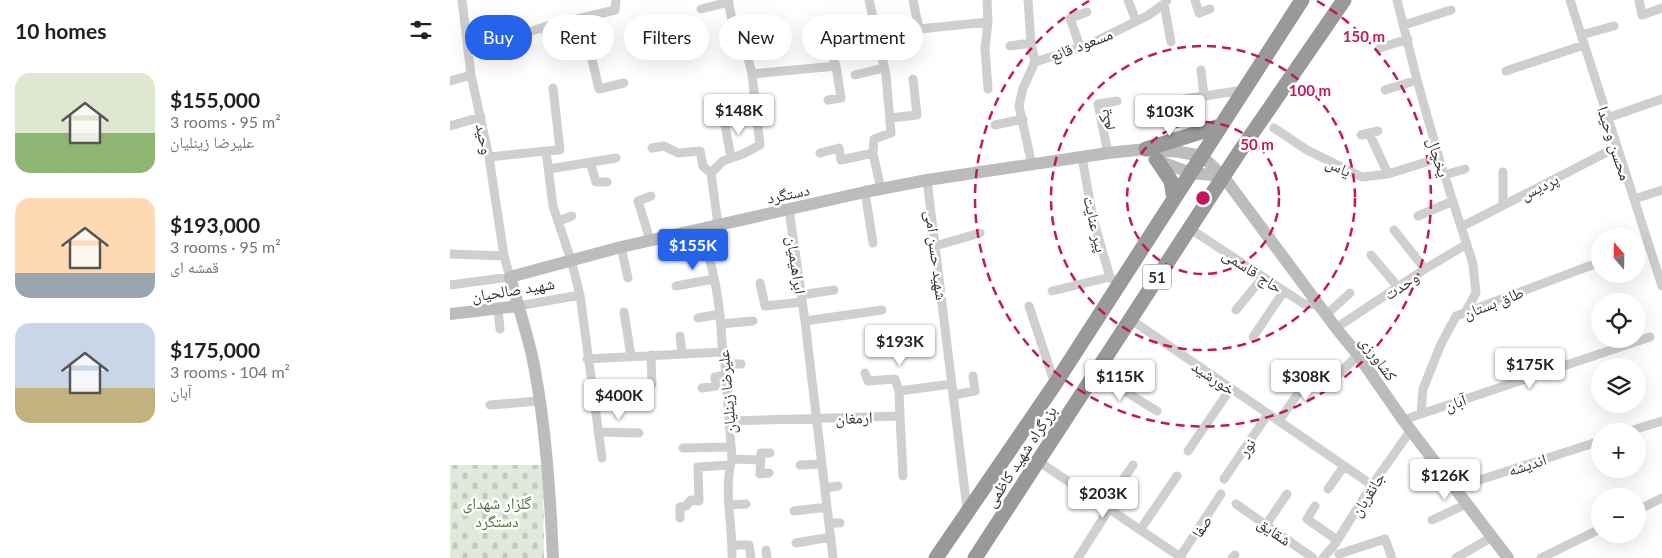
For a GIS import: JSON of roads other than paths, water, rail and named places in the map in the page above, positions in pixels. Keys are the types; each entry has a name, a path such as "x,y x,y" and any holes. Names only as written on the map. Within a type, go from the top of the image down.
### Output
{"highway":[{"name":"بزرگراه شهید کاظمی","path":"936,558 1055,384 1114,282 1174,199 1302,0"},
{"name":"بزرگراه شهید کاظمی","path":"975,558 1223,176 1344,0"},
{"path":"1141,149 1220,126"},
{"path":"1158,160 1171,181 1174,199"}],"street":[{"name":"وحید","path":"462,0 465,26"},
{"path":"594,15 615,10 616,0"},
{"path":"869,0 872,15"},
{"path":"913,0 919,29 988,22"},
{"path":"987,0 988,22 985,48 988,89"},
{"path":"1028,0 1031,44 1035,62"},
{"path":"1128,0 1136,21"},
{"path":"1195,0 1199,13 1210,9"},
{"name":"یخچال","path":"1397,0 1439,158 1473,264 1476,293 1466,311"},
{"name":"محسن وحیدا","path":"1570,0 1648,245 1661,280"},
{"path":"1639,0 1642,15 1662,8"},
{"path":"701,9 728,1 732,20 743,38 752,74 760,145 743,154 723,161 711,173"},
{"path":"1165,2 1171,42"},
{"name":"مسعود قانع","path":"1032,165 1019,106 1023,88 1035,62 1080,47 1136,21 1165,2"},
{"path":"1404,25 1451,10"},
{"path":"1080,47 1070,18 1087,12"},
{"path":"1581,35 1614,26"},
{"path":"1380,48 1408,39"},
{"path":"1010,46 1031,44"},
{"path":"1506,71 1584,45"},
{"name":"وحید","path":"469,60 489,157 504,256 510,277"},
{"path":"592,60 599,89 624,83"},
{"path":"828,100 841,98 834,60"},
{"path":"881,190 873,154 874,139 891,133 882,60"},
{"path":"752,74 836,66"},
{"path":"855,75 884,68"},
{"path":"1201,70 1204,95"},
{"path":"450,81 471,75"},
{"path":"890,118 917,115 913,79"},
{"path":"1385,90 1417,80"},
{"path":"489,157 560,150 553,88"},
{"path":"1172,101 1244,90"},
{"path":"1607,118 1662,99"},
{"name":"یکم","path":"1108,153 1098,104 1117,101"},
{"path":"731,158 722,108 733,105"},
{"path":"450,126 481,118"},
{"path":"995,125 1023,119"},
{"name":"یاس","path":"1274,128 1307,150 1362,177 1388,174 1439,158"},
{"path":"1369,133 1388,174"},
{"path":"652,148 664,146 678,153 700,152 703,166 711,173 718,224"},
{"name":"پردیس","path":"1461,227 1617,147"},
{"path":"820,153 839,148 841,160 873,154"},
{"path":"1141,149 1158,160 1191,173 1223,176"},
{"name":"دستگرد","path":"450,285 510,277 700,228 928,180 1141,149 1202,156"},
{"path":"546,152 553,206 559,220 580,295 587,359 602,458"},
{"name":"کشاورزی","path":"1202,156 1223,176 1336,328 1358,354 1407,425 1508,558"},
{"name":"پیر عنایت","path":"1082,157 1094,219 1114,282"},
{"path":"549,169 616,158"},
{"path":"590,162 596,182 607,182"},
{"path":"1444,174 1465,169"},
{"path":"1503,172 1503,204"},
{"name":"شهید حسن امی","path":"928,180 968,510"},
{"path":"1634,199 1662,190"},
{"path":"865,192 873,243"},
{"path":"650,240 638,201 651,196"},
{"path":"1418,216 1453,200"},
{"name":"ابراهیمیان","path":"789,209 805,321 833,558"},
{"path":"559,220 572,216"},
{"name":"علیرضا زینلیان","path":"700,228 708,251 714,279 725,364 731,462 729,505 733,545 732,558"},
{"name":"حاج قاسمی","path":"1189,228 1304,304 1323,310"},
{"path":"1394,230 1425,269"},
{"path":"935,246 980,233"},
{"name":"وحدت","path":"1336,328 1425,269 1467,244"},
{"path":"621,247 628,278"},
{"path":"708,251 724,251"},
{"path":"450,254 504,256"},
{"path":"1371,255 1398,287"},
{"name":"طاق بستان","path":"1421,414 1424,390 1441,344 1456,316 1591,265"},
{"path":"510,277 533,364 539,400 550,482 553,558"},
{"path":"1236,310 1263,277"},
{"path":"676,286 714,279"},
{"path":"1052,291 1114,282"},
{"path":"760,283 765,306 834,290"},
{"path":"1253,337 1284,291"},
{"path":"1323,310 1350,293"},
{"name":"شهید صالحیان","path":"450,314 498,309 580,295"},
{"path":"1029,306 1055,384"},
{"path":"498,309 500,329"},
{"path":"805,321 882,310"},
{"path":"624,312 632,356"},
{"path":"698,318 720,314"},
{"name":"خورشید","path":"1130,319 1372,485"},
{"path":"721,324 753,321"},
{"path":"680,336 682,354"},
{"name":"آبان","path":"1407,425 1421,414 1650,337"},
{"path":"587,359 722,352"},
{"path":"1327,386 1358,354"},
{"path":"651,355 652,384"},
{"path":"725,364 741,364"},
{"path":"1278,421 1314,370"},
{"path":"866,373 868,381 895,378 899,391 903,476"},
{"path":"1095,373 1157,411"},
{"path":"702,388 716,386 715,377 725,375"},
{"path":"954,395 975,391 973,376"},
{"path":"899,391 952,384"},
{"path":"1188,451 1231,388"},
{"path":"490,405 539,400"},
{"name":"نور","path":"1224,480 1268,414"},
{"name":"ارمغان","path":"729,421 900,416"},
{"path":"1646,426 1662,421"},
{"name":"جانقربان","path":"1323,558 1336,542 1372,485 1407,425"},
{"path":"598,432 640,433"},
{"name":"اندیشه","path":"1455,488 1591,444"},
{"path":"683,448 730,447"},
{"path":"769,473 760,474 761,453 770,453"},
{"path":"680,518 680,507 686,506 691,500 698,501 698,466 761,460"},
{"path":"1038,461 1181,557"},
{"path":"800,465 822,464"},
{"path":"1078,558 1133,465"},
{"path":"1328,489 1344,466"},
{"path":"1140,530 1177,476"},
{"path":"825,488 838,486"},
{"name":"صفا","path":"1181,557 1221,494"},
{"path":"1266,525 1287,494"},
{"path":"1646,506 1662,498"},
{"path":"729,505 746,504"},
{"name":"شقایق","path":"1236,504 1313,558"},
{"path":"1432,520 1467,504"},
{"path":"1315,506 1307,519 1336,542 1339,556 1385,539 1392,558"},
{"path":"794,510 827,507"},
{"path":"829,523 840,523"},
{"path":"1541,558 1591,533"},
{"path":"796,543 830,537"},
{"path":"1456,558 1492,537"},
{"path":"733,545 749,545 751,558"}],"park label":[{"name":"گلزار شهدای دستگرد","path":"497,511"}]}
